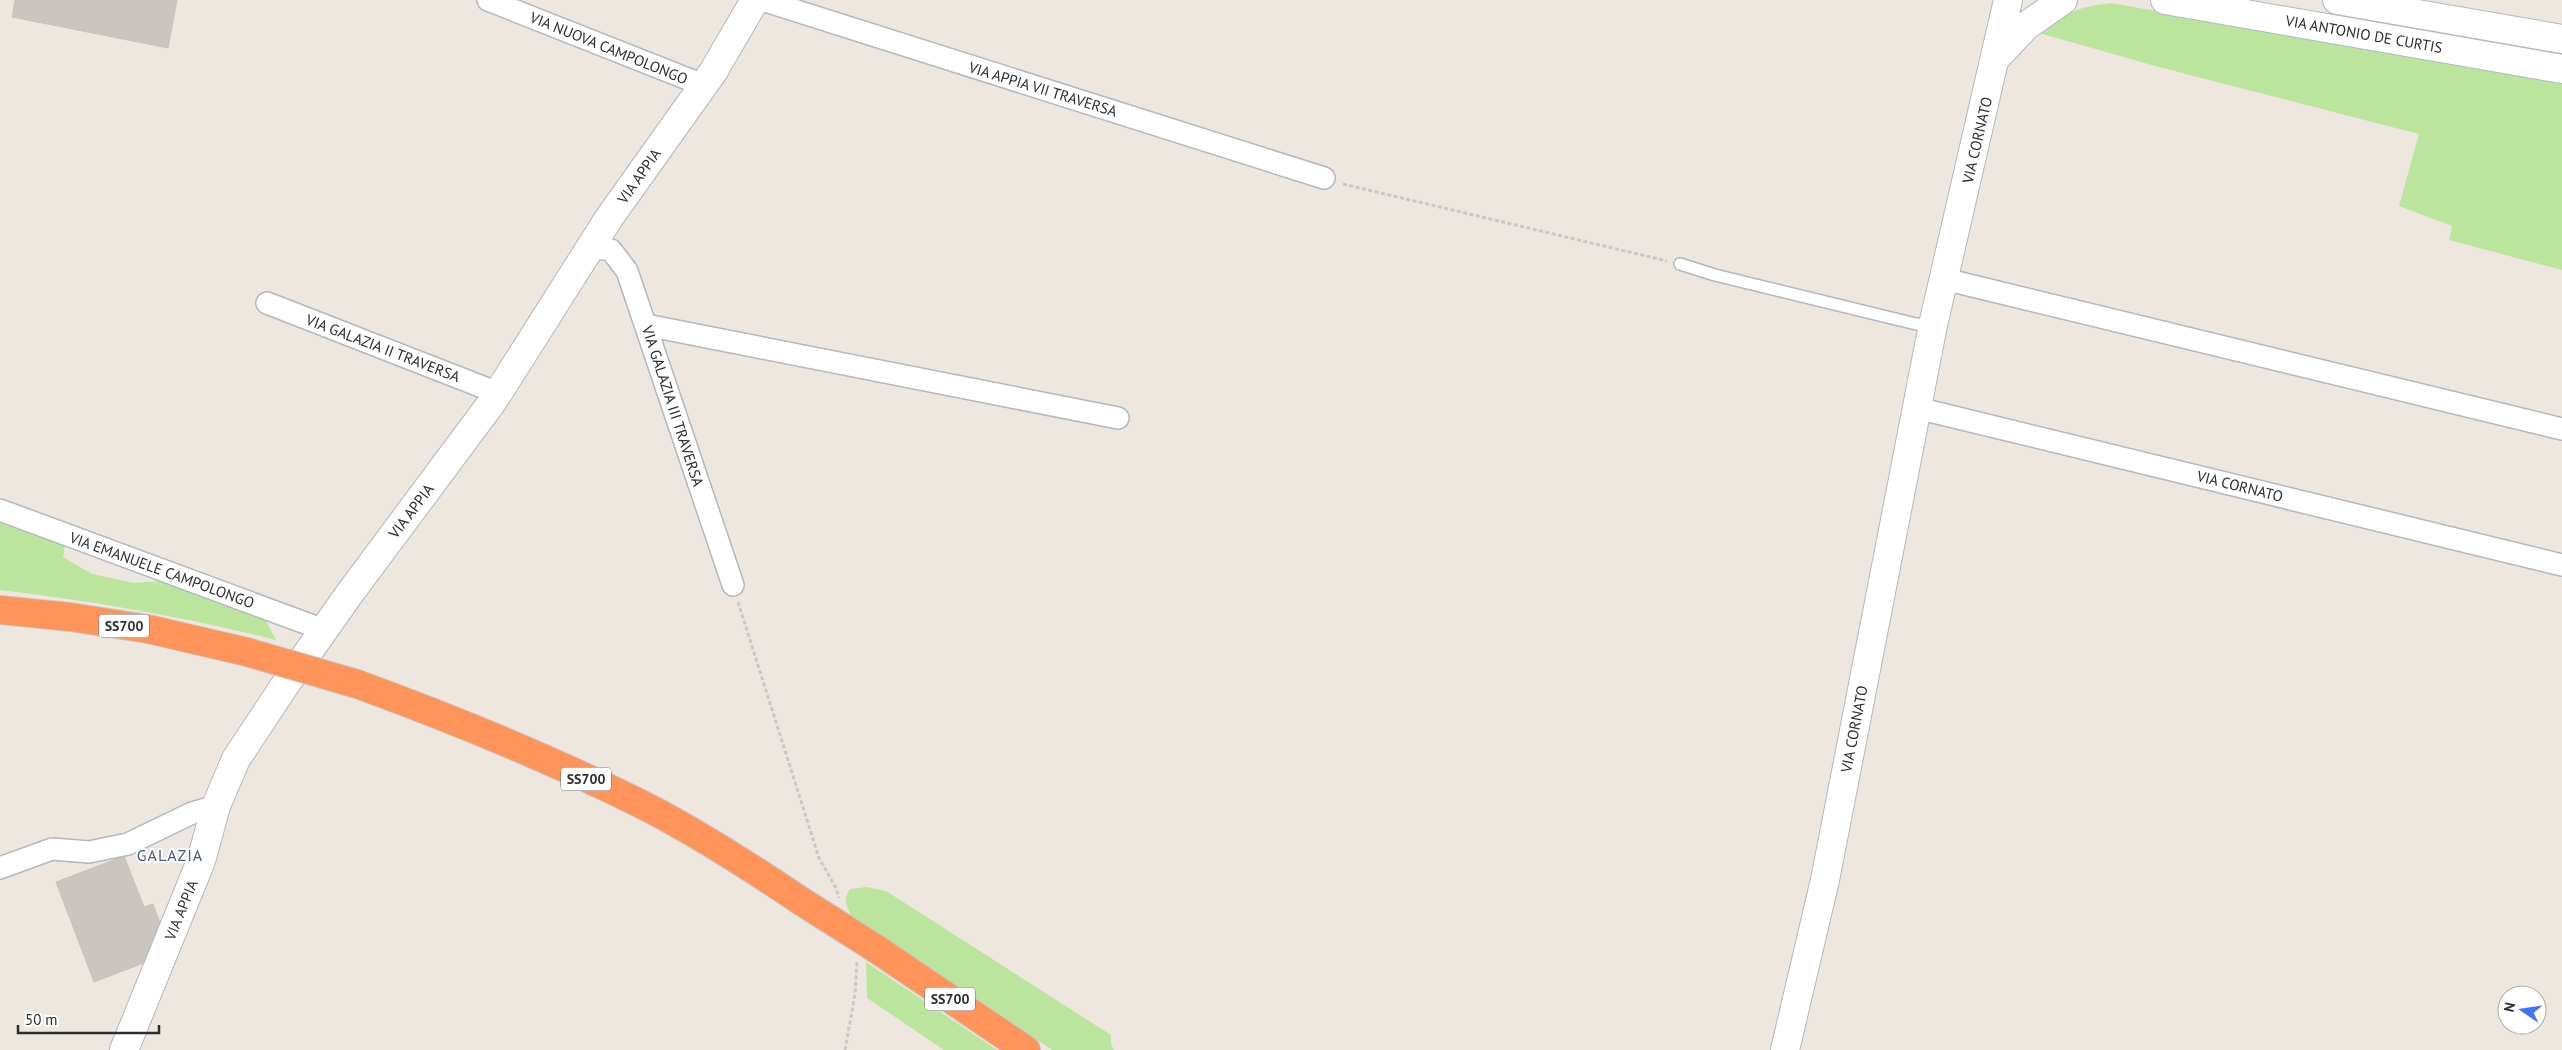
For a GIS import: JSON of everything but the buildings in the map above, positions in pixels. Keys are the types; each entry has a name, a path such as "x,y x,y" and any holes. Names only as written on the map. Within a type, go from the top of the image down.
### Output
{"highway":[{"name":"SS700","path":"0,610 70,617 148,629 247,652 357,684 493,736 640,804 753,869 801,901 865,951 1026,1050"}],"street":[{"name":"VIA NUOVA CAMPOLONGO","path":"488,0 703,85"},
{"name":"VIA APPIA","path":"124,1050 201,861 216,806 236,759 324,630 498,393 591,246 703,85 755,0"},
{"name":"VIA APPIA VII TRAVERSA","path":"762,0 1324,178"},
{"name":"VIA CORNATO","path":"1786,1050 1825,880 1933,325 2008,0"},
{"path":"1996,58 2026,26 2063,0"},
{"name":"VIA ANTONIO DE CURTIS","path":"2165,0 2562,69"},
{"name":"VIA ANTONIO DE CURTIS","path":"2337,0 2562,39"},
{"name":"VIA GALAZIA III TRAVERSA","path":"591,246 611,250 627,271 733,585"},
{"path":"1944,279 2562,429"},
{"name":"VIA GALAZIA II TRAVERSA","path":"267,303 498,393"},
{"path":"646,325 1118,418"},
{"name":"VIA CORNATO","path":"1917,408 2562,565"},
{"name":"VIA EMANUELE CAMPOLONGO","path":"0,510 324,630"},
{"path":"0,868 52,849 90,852 128,844 192,813 216,806"}],"lane":[{"path":"1680,264 1715,275 1906,321 1933,325"}],"path":[{"path":"1324,178 1352,188 1680,264"},
{"path":"733,585 819,858 836,888 841,907"},
{"path":"845,1050 855,994 857,963 865,951"}],"green space":[{"path":"2111,3 2562,83 2562,270 2449,240 2452,226 2399,206 2419,134 2159,67 2039,33 2072,12"},
{"path":"0,521 51,539 65,546 63,557 92,574 134,583 161,581 264,617 276,640 139,610 0,590"},
{"path":"867,887 886,891 1111,1035 1111,1044 1114,1050 1052,1050 851,915 846,902 846,896 850,889"},
{"path":"866,962 997,1050 944,1050 867,998"}],"district":[{"name":"GALAZIA","path":"170,855"}]}
